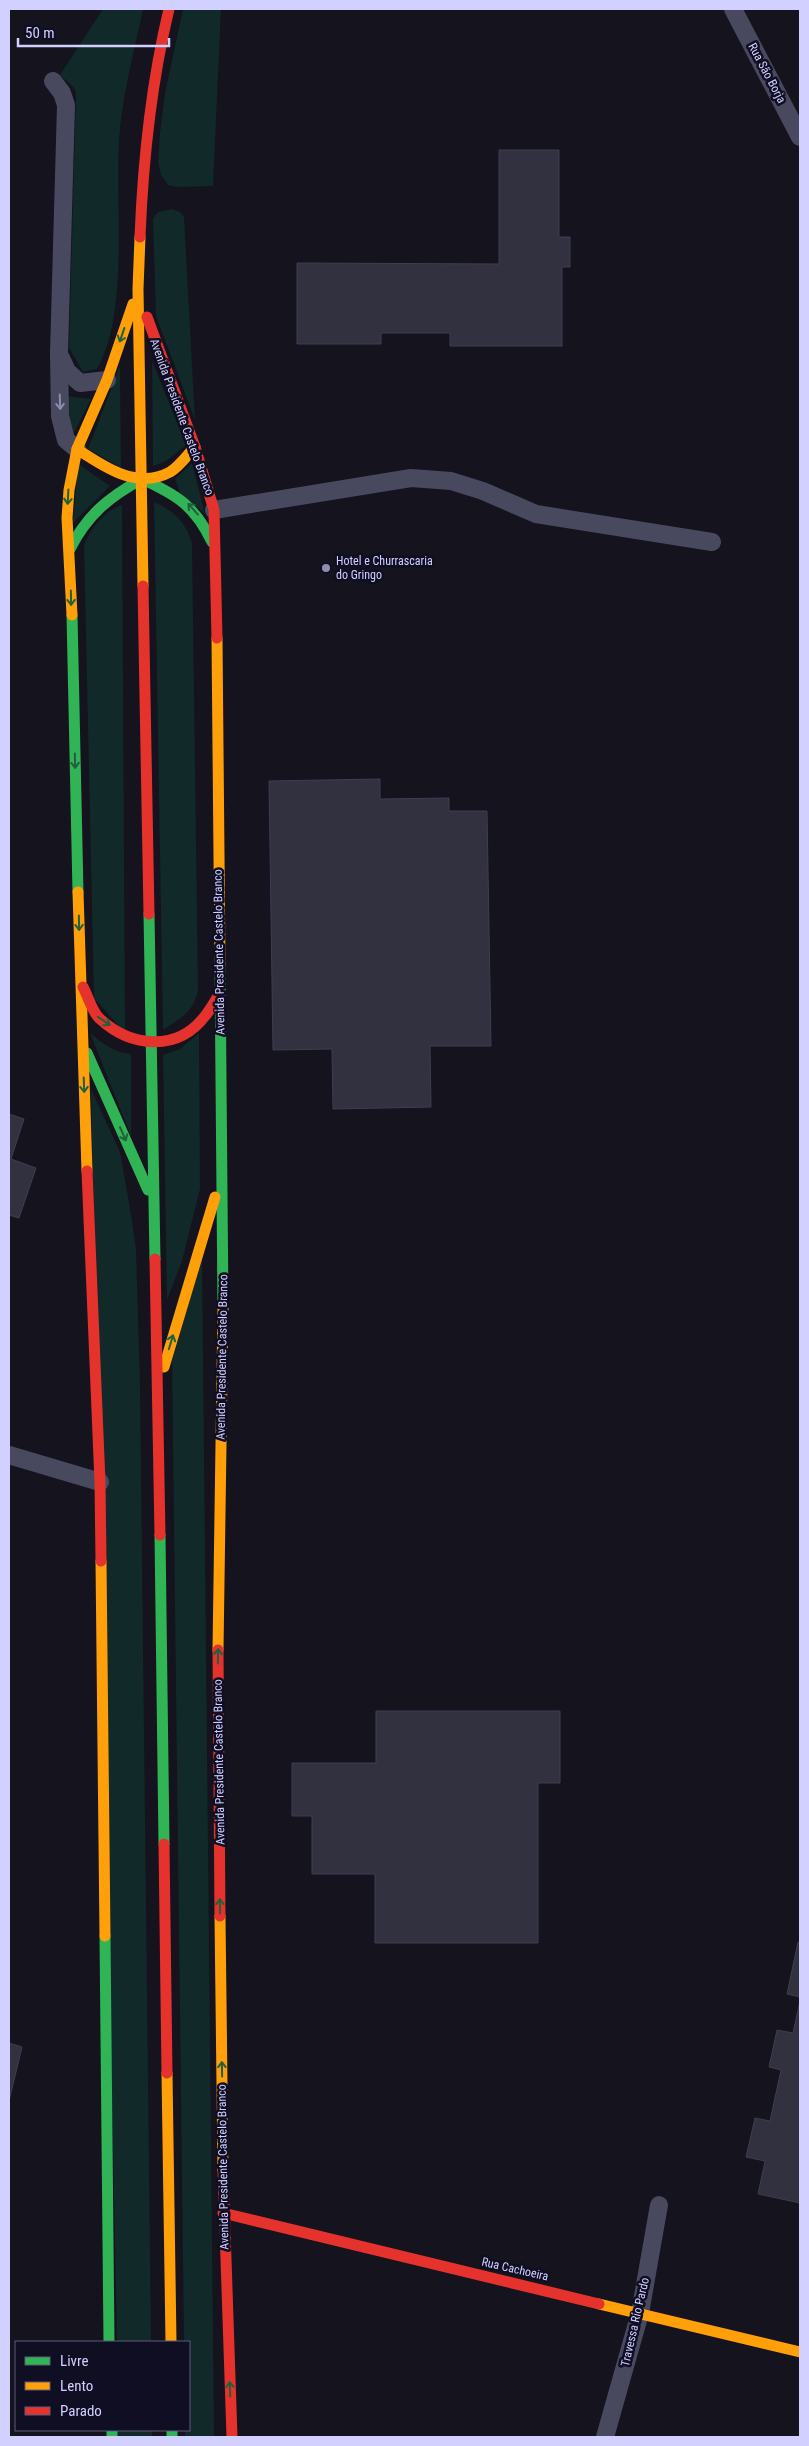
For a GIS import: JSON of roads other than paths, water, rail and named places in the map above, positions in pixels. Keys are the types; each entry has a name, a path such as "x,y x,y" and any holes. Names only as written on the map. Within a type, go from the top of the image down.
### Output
{"main road":[{"name":"Avenida Presidente Castelo Branco","path":"169,9 162,36 149,112 141,199 138,289 171,2341"},
{"name":"Avenida Presidente Castelo Branco","path":"109,2341 100,1482 82,1041 70,549 67,518 69,490 77,449 107,380 138,289"},
{"name":"Avenida Presidente Castelo Branco","path":"138,289 161,359 195,447 214,510 216,551 223,1304 218,1671 223,2213 232,2437"},
{"path":"70,549 79,529 91,513 115,493 142,479 169,473 195,447"},
{"path":"77,449 118,475 142,479 172,492 191,506 204,524 216,551"},
{"path":"80,980 98,1017 128,1038 151,1043 175,1039 193,1028 205,1017 220,993"},
{"path":"82,1041 153,1200"},
{"path":"157,1388 222,1173"},
{"name":"Rua Cachoeira","path":"223,2213 800,2352"}],"street":[{"name":"Rua São Borja","path":"733,9 800,138"},
{"path":"53,81 62,93 66,105 59,353 60,416 63,435 70,445 77,449"},
{"path":"59,353 67,371 76,381 89,383 107,380"},
{"path":"214,510 412,478 452,481 483,491 536,514 712,542"},
{"path":"9,1455 100,1482"},
{"name":"Travessa Rio Pardo","path":"605,2437 640,2313 659,2205"}],"place":[{"name":"Hotel e Churrascaria do Gringo","path":"326,568"}]}
